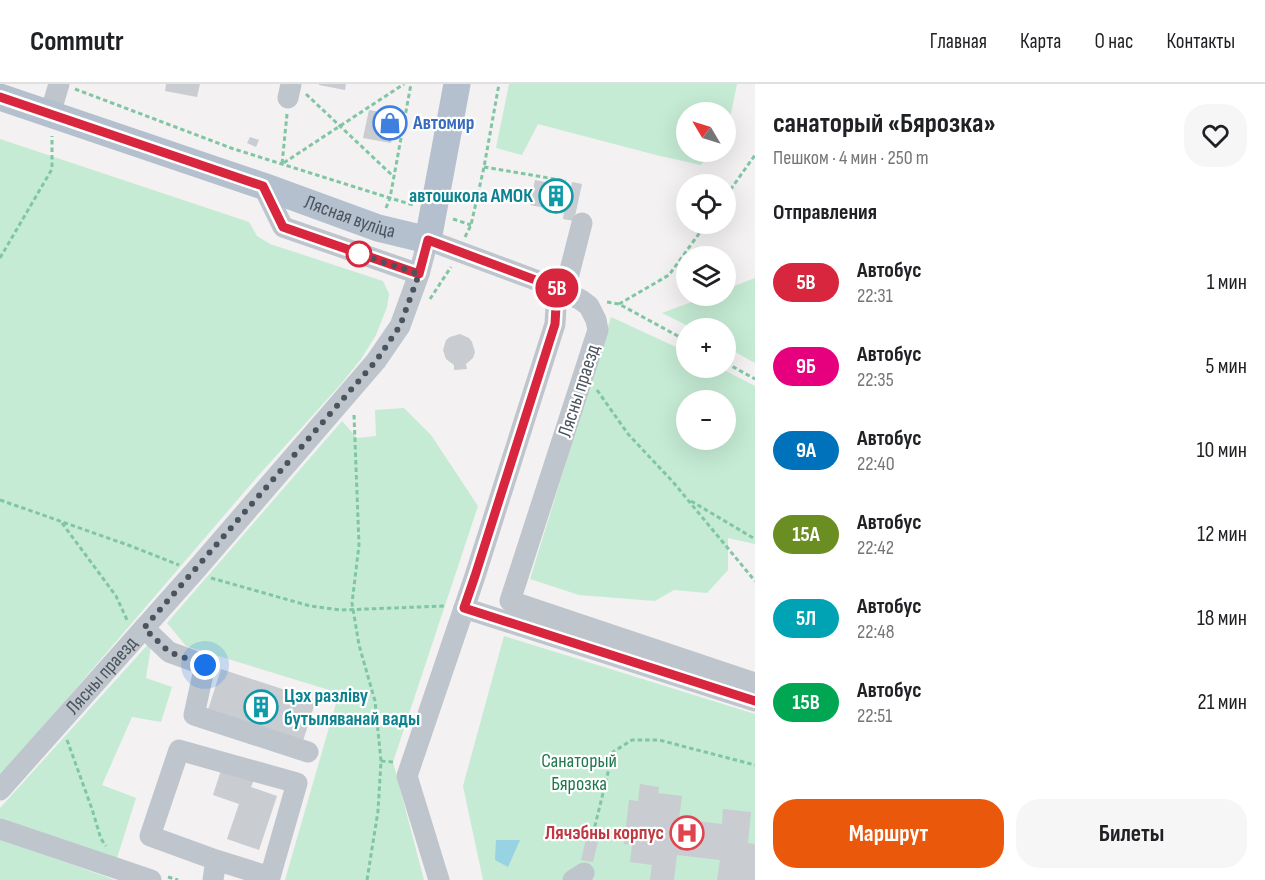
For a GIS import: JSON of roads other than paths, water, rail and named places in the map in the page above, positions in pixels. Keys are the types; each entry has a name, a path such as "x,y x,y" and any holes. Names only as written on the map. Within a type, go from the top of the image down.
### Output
{"main road":[{"path":"428,240 457,84"},
{"name":"Лясная вуліца","path":"0,97 51,123 263,186 378,228 428,240"}],"street":[{"path":"51,123 66,86"},
{"path":"263,186 283,227 419,274"},
{"path":"439,880 407,776 456,602 475,576 555,324 557,288 568,278 582,223"},
{"name":"Лясны праезд","path":"0,790 144,628 201,574 376,361 400,326 419,274 428,240"},
{"path":"428,240 557,288"},
{"name":"Лясны праезд","path":"557,288 589,306 598,330 510,601 755,682"},
{"path":"456,602 755,701"},
{"path":"144,628 169,652 205,665 194,715 308,752"},
{"path":"179,750 297,783 270,877 214,870 150,836 179,750"},
{"path":"0,829 159,879"}],"water":[{"path":"496,840 520,840 508,867 495,860"}],"place":[{"name":"Автомир","path":"390,123"},
{"name":"автошкола АМОК","path":"556,196"},
{"name":"Цэх разліву бутыляванай вады","path":"261,707"},
{"name":"Лячэбны корпус","path":"687,833"}],"park label":[{"name":"Санаторый Бярозка","path":"579,772"}]}
